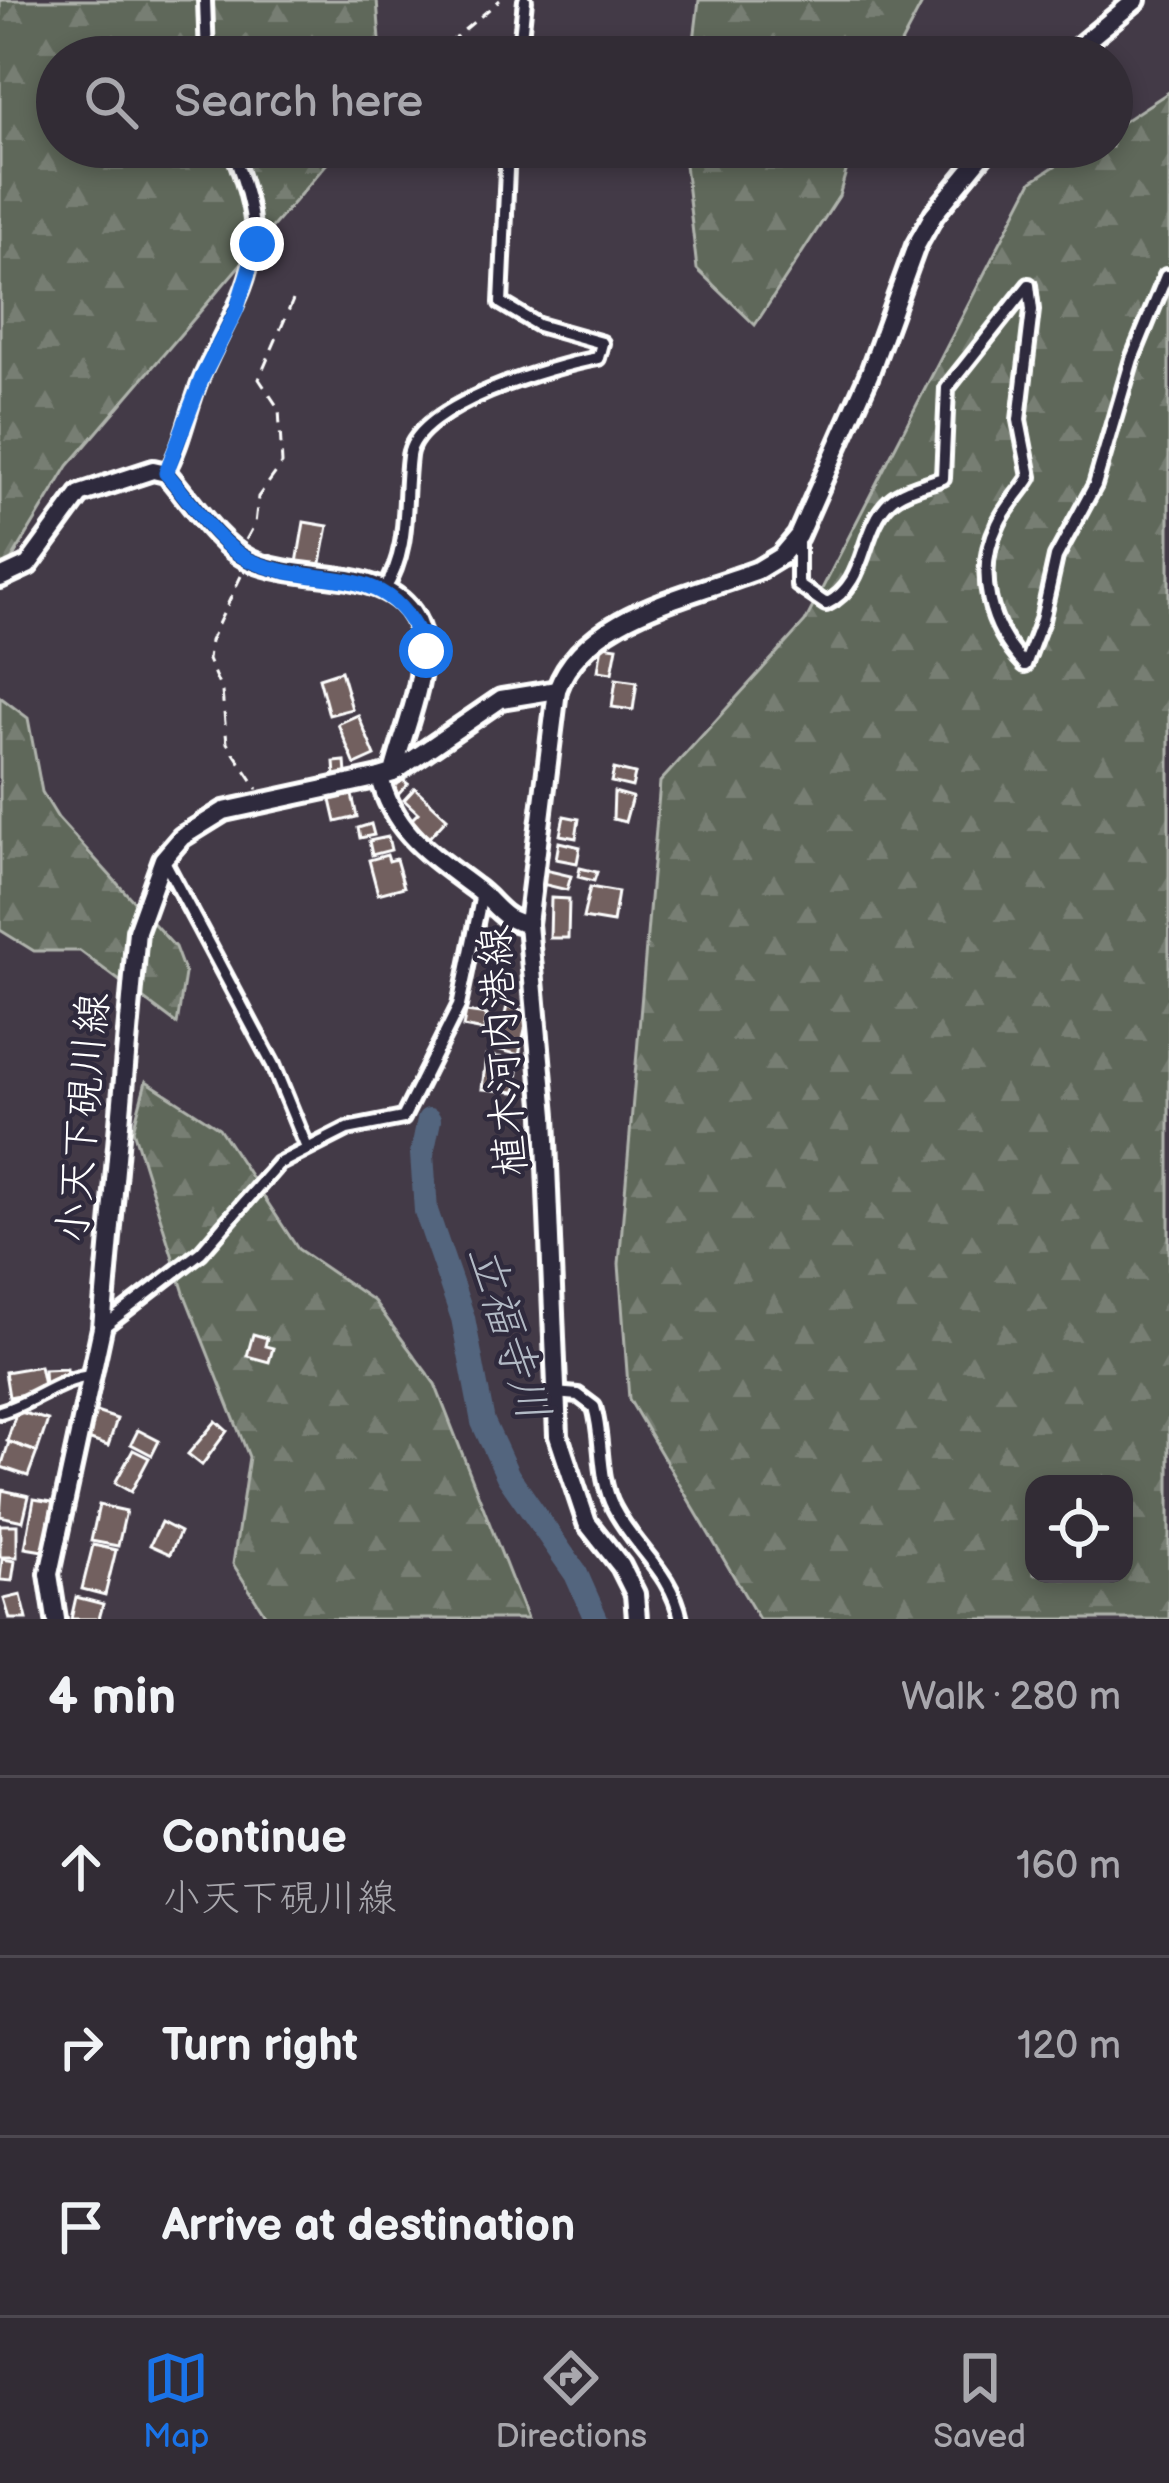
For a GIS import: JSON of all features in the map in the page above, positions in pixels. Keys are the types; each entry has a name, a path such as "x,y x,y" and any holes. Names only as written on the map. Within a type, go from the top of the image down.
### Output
{"main road":[{"path":"1092,36 1136,0"},
{"name":"植木河内港線","path":"637,1619 635,1594 621,1566 587,1523 558,1436 545,1116 528,924 557,690 569,662 600,632 758,570 781,556 798,536 869,375 916,246 934,214 972,168"},
{"path":"0,578 28,565 80,494 153,470 166,473 249,560 362,582 384,591 404,608 426,651 424,680 386,775 419,849 482,894 502,916 528,924"},
{"path":"386,775 501,698 557,690"},
{"name":"小天下硯川線","path":"56,1619 49,1574 102,1328 136,932 164,860 206,820 264,801 386,775"}],"street":[{"path":"205,0 206,36"},
{"path":"522,36 526,0"},
{"path":"166,473 202,378 254,267 254,213 238,168"},
{"path":"384,591 404,540 409,451 422,428 471,400 564,364 598,358 602,343 538,325 501,303 507,168"},
{"path":"798,536 798,585 826,604 839,597 855,577 883,508 895,496 943,478 947,388 1029,285 1032,310 1019,420 1030,477 999,520 986,576 993,616 1005,644 1025,665 1042,620 1056,557 1095,485 1132,359 1166,275"},
{"path":"164,860 273,1065 307,1148"},
{"path":"102,1328 202,1252 278,1164 356,1126 396,1121 407,1112 459,1006 482,894"},
{"path":"0,1412 52,1393 71,1377 92,1376"},
{"path":"555,1393 578,1395 594,1407 603,1477 614,1509 675,1590 681,1619"}],"path":[{"path":"457,36 500,0"},
{"path":"236,550 251,533 258,497 282,464 279,409 259,379 293,300"},
{"path":"241,576 210,640 208,661 222,692 227,743 264,801"}],"green space":[{"path":"0,0 377,0 380,36 36,36 36,168 323,168 68,466 0,579"},
{"path":"699,0 924,0 905,36 695,36"},
{"path":"1169,92 1169,1619 759,1619 629,1399 619,1264 660,782 805,622 1032,181 1052,168 1133,168 1133,115"},
{"path":"685,168 847,168 839,196 755,325 697,269"},
{"path":"0,697 28,718 42,792 58,818 175,947 185,974 177,1024 80,951 34,951 0,930"},
{"path":"146,1081 219,1128 298,1249 374,1301 435,1384 527,1619 268,1619 233,1564 249,1457 184,1293 133,1130"}],"building":[{"path":"304,522 328,526 320,568 297,563"},
{"path":"602,645 617,647 612,673 598,671"},
{"path":"341,671 352,709 329,715 319,678"},
{"path":"616,679 637,682 633,710 612,707"},
{"path":"358,715 375,756 355,765 338,724"},
{"path":"345,761 346,775 335,776 334,762"},
{"path":"614,769 635,774 632,787 611,782"},
{"path":"399,777 408,784 397,796 389,789"},
{"path":"415,788 447,818 424,843 405,826 418,813 404,800"},
{"path":"614,792 632,797 625,822 613,819"},
{"path":"352,795 357,817 336,822 331,800"},
{"path":"564,816 579,819 576,838 560,835"},
{"path":"371,824 374,835 360,838 358,828"},
{"path":"388,837 391,850 372,855 369,841"},
{"path":"559,842 580,847 577,863 556,859"},
{"path":"387,855 389,861 396,859 404,887 378,894 369,860"},
{"path":"580,868 597,872 594,881 578,877"},
{"path":"545,870 571,876 567,890 542,884"},
{"path":"590,887 618,892 613,923 583,918"},
{"path":"551,898 569,899 568,938 550,938"},
{"path":"507,1006 529,1012 519,1055 497,1049"},
{"path":"466,1012 487,1015 484,1031 463,1027"},
{"path":"486,1056 519,1059 516,1092 482,1089"},
{"path":"253,1334 267,1338 265,1346 273,1348 269,1362 247,1356"},
{"path":"40,1366 45,1390 9,1397 5,1372"},
{"path":"67,1369 68,1389 45,1390 44,1370"},
{"path":"17,1411 48,1420 37,1452 7,1441"},
{"path":"93,1411 117,1419 108,1446 85,1438"},
{"path":"216,1421 227,1431 202,1465 188,1454"},
{"path":"138,1430 159,1441 152,1455 131,1444"},
{"path":"9,1442 37,1452 28,1476 1,1467"},
{"path":"133,1450 149,1458 131,1492 115,1483"},
{"path":"2,1490 29,1496 23,1521 0,1516"},
{"path":"34,1499 58,1503 49,1552 25,1548"},
{"path":"99,1505 126,1511 118,1546 91,1541"},
{"path":"161,1522 180,1532 170,1554 150,1545"},
{"path":"0,1525 17,1525 17,1557 0,1557"},
{"path":"93,1545 116,1550 105,1595 82,1589"},
{"path":"2,1559 15,1561 12,1581 0,1580"},
{"path":"21,1595 27,1619 10,1619 4,1599"},
{"path":"76,1597 103,1604 99,1619 71,1619"}],"waterway":[{"name":"立福寺川","path":"429,1120 422,1154 426,1211 463,1318 483,1422 508,1476 576,1574 596,1619"}],"route":[{"path":"257,244 254,267 202,378 178,454 166,473 249,560 362,582 384,591 404,608 426,651"}]}
